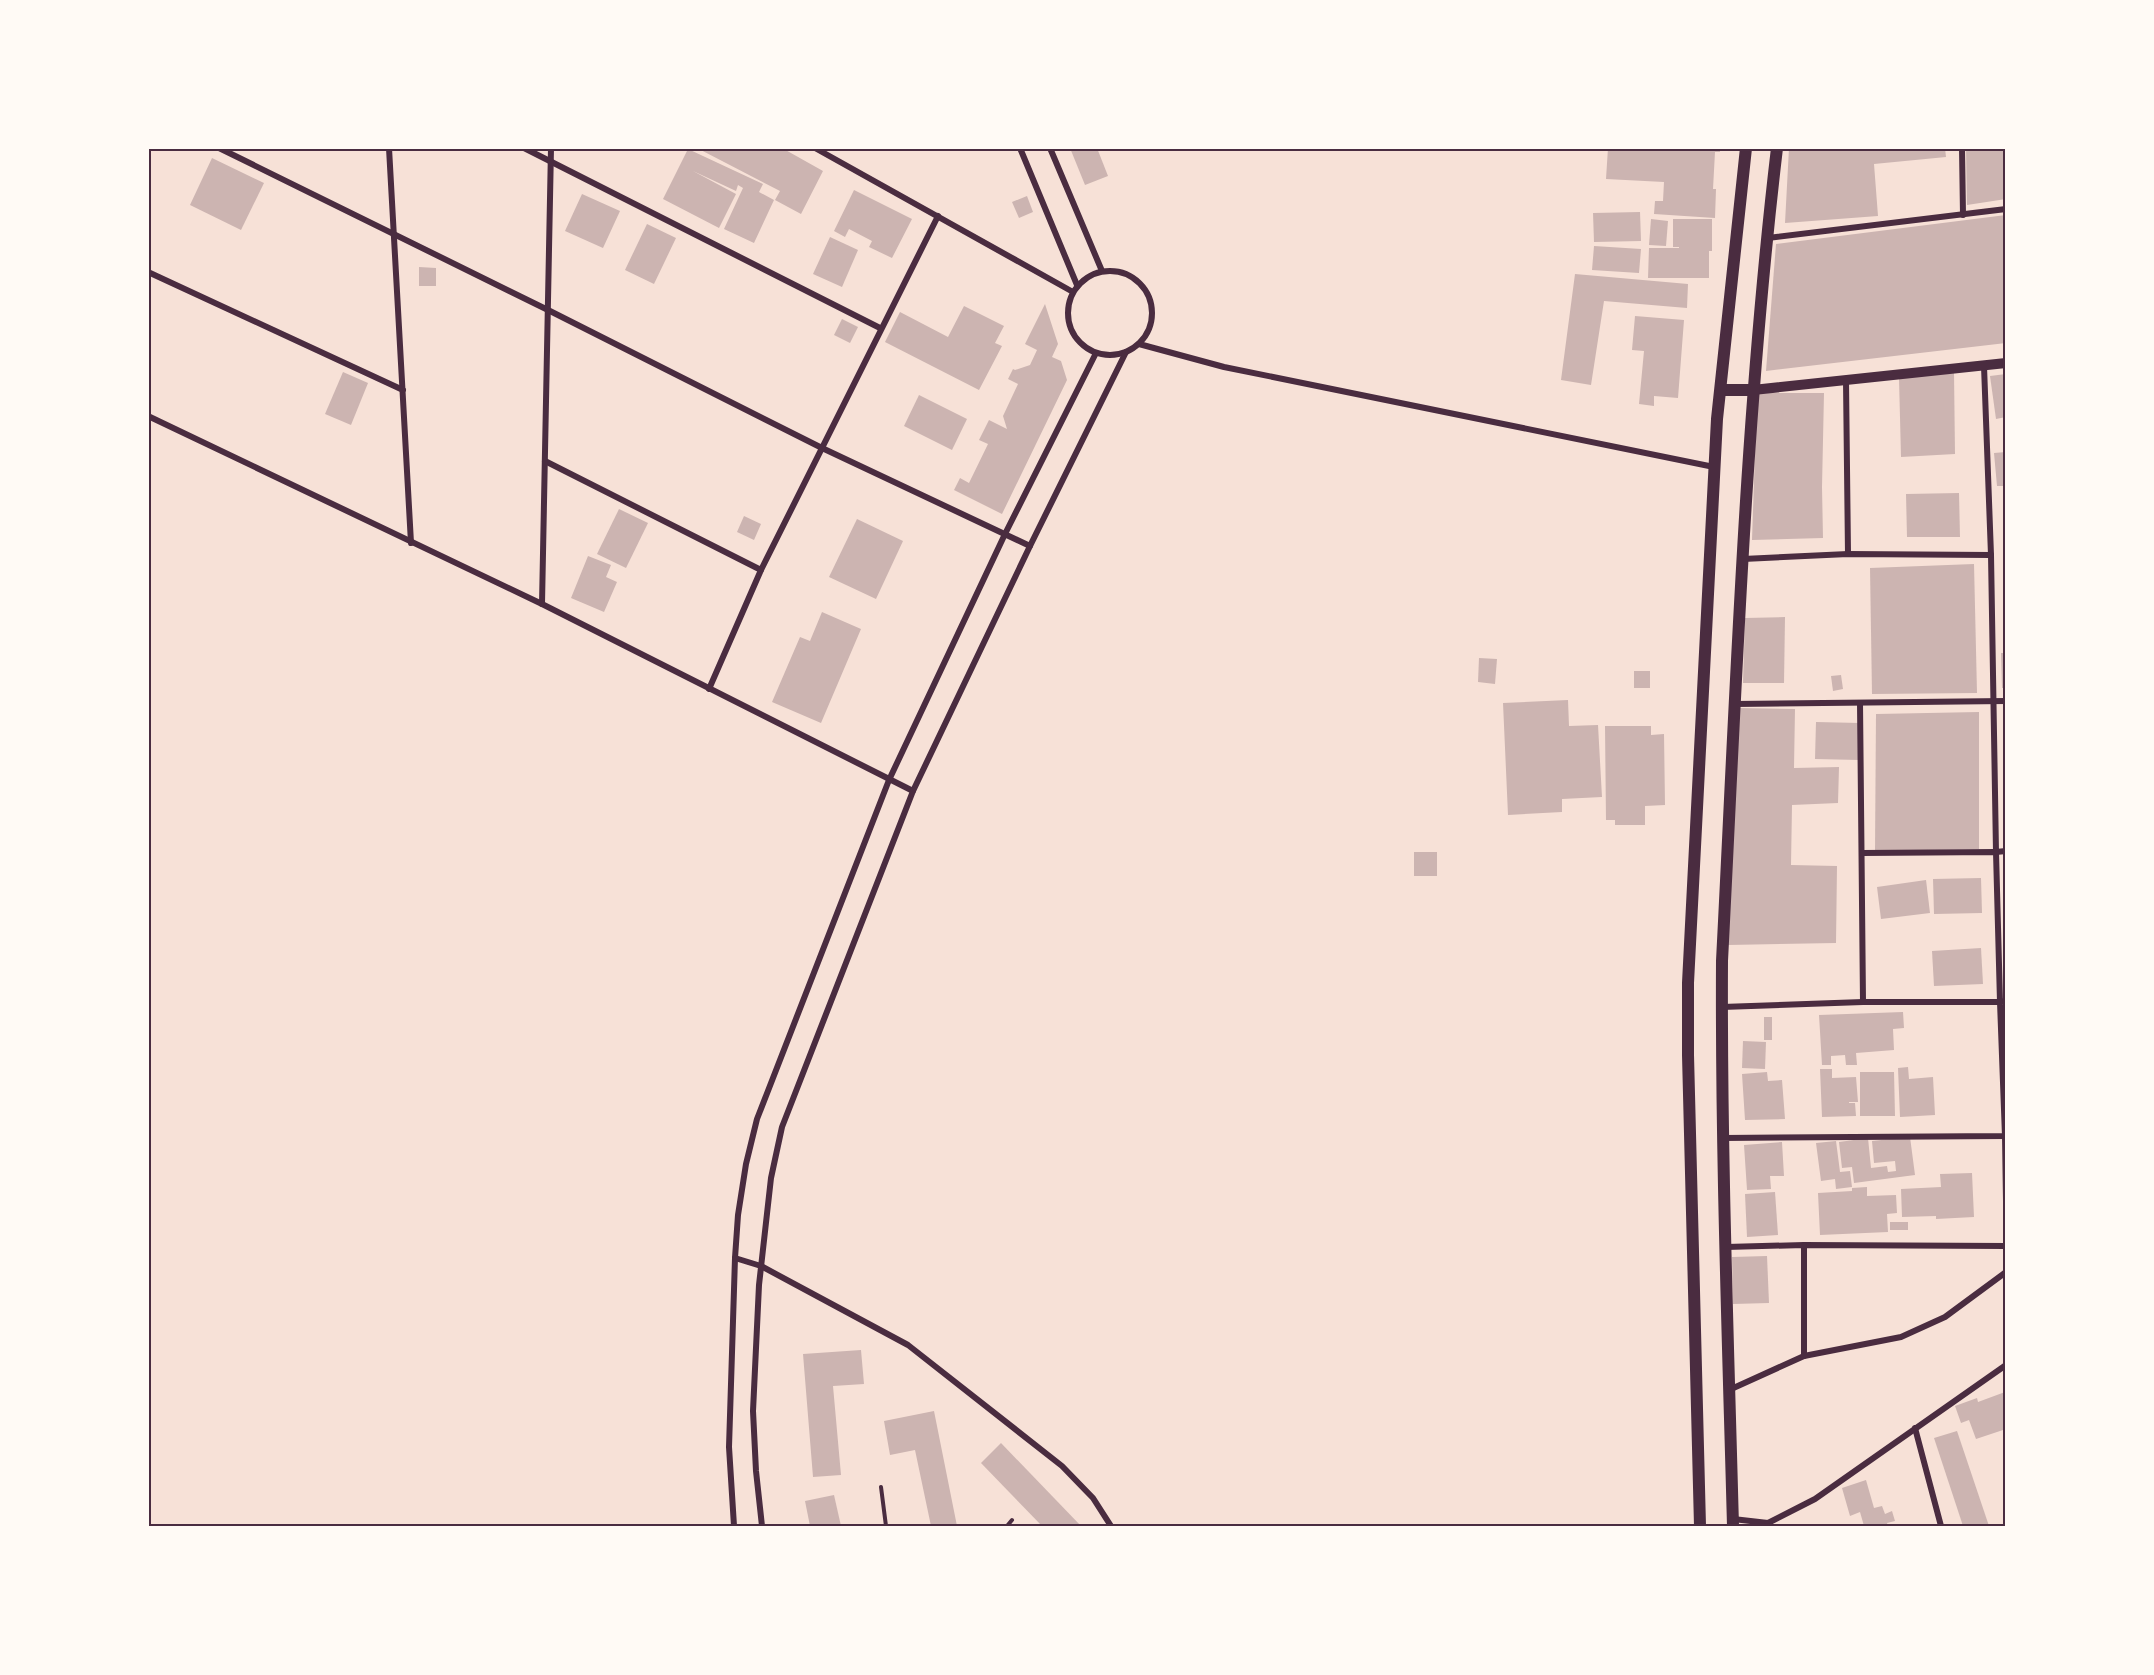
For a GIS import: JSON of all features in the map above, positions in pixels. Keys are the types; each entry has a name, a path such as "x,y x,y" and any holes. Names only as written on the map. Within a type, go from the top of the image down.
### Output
{"main road":[{"path":"1700,1527 1688,983 1715,467 1746,148"},
{"path":"1732,1523 1725,1247 1722,961 1753,390 1766,238 1777,148"},
{"path":"1721,390 1753,390"}],"street":[{"path":"219,148 822,448 1030,546"},
{"path":"389,148 411,543"},
{"path":"524,148 880,328"},
{"path":"542,604 551,148"},
{"path":"815,148 1073,292"},
{"path":"1020,148 1077,285"},
{"path":"1050,148 1102,271"},
{"path":"1962,148 1963,215"},
{"path":"1766,238 2006,209"},
{"path":"709,689 761,570 938,216"},
{"path":"1114,270 1137,279 1151,299 1152,323 1147,334 1140,344 1126,352 1106,355 1085,347 1076,338 1071,327 1068,315 1073,292 1077,285 1090,275 1102,271 1114,270"},
{"path":"148,272 402,390"},
{"path":"1140,344 1215,365 1715,467"},
{"path":"734,1527 729,1448 735,1258 738,1215 746,1164 757,1119 889,780 1005,534 1096,352"},
{"path":"762,1527 753,1411 761,1266 771,1178 782,1127 913,791 1126,352"},
{"path":"1753,390 2006,363"},
{"path":"1984,366 1991,555 1996,852 2003,1001 2006,1201"},
{"path":"1846,381 1848,554"},
{"path":"148,416 542,604 913,791"},
{"path":"545,461 761,570"},
{"path":"1743,559 1848,554 1991,555"},
{"path":"1735,704 2006,701"},
{"path":"1860,703 1863,1002"},
{"path":"1862,853 2006,851"},
{"path":"1722,1007 1863,1002 2003,1001"},
{"path":"1724,1138 2005,1136"},
{"path":"1804,1245 1804,1356"},
{"path":"1725,1247 2006,1246"},
{"path":"735,1258 761,1266 908,1345 1062,1466 1093,1498 1111,1527"},
{"path":"1728,1390 1804,1356 1901,1337 1945,1317 2006,1272"},
{"path":"1732,1523 1768,1525 1815,1499 2006,1365"},
{"path":"1915,1428 1941,1527"}],"lane":[{"path":"881,1487 886,1527"},
{"path":"1007,1527 1012,1520"}],"building":[{"path":"697,148 782,148 823,171 801,214 775,200 780,191"},
{"path":"1070,148 1097,148 1108,176 1085,185"},
{"path":"1608,148 1720,148 1720,152 1715,152 1713,189 1716,189 1715,218 1654,214 1655,201 1663,201 1664,182 1606,179"},
{"path":"1789,148 1945,148 1946,157 1874,164 1878,216 1785,223"},
{"path":"1966,148 2006,148 2006,199 1967,205"},
{"path":"688,149 763,184 759,192 774,200 754,243 724,229 743,188 738,185 736,191 693,171 736,194 719,228 663,199"},
{"path":"212,158 264,183 241,230 190,205"},
{"path":"854,190 912,219 892,258 869,247 872,241 849,229 845,237 834,231"},
{"path":"582,194 620,211 603,248 565,231"},
{"path":"1027,196 1033,212 1019,218 1012,202"},
{"path":"1640,212 1641,241 1594,242 1593,213"},
{"path":"2006,215 2006,343 1766,371 1776,244"},
{"path":"1651,219 1668,221 1666,246 1649,245"},
{"path":"1673,219 1712,219 1709,278 1648,278 1649,248 1679,248 1673,247"},
{"path":"647,224 676,238 654,284 625,270"},
{"path":"830,237 858,250 842,287 813,274"},
{"path":"1594,246 1641,249 1639,273 1592,270"},
{"path":"419,267 436,268 436,286 419,286"},
{"path":"1575,274 1688,284 1687,308 1604,301 1591,385 1561,380"},
{"path":"1045,304 1058,344 1052,357 1061,361 1067,380 1002,514 954,490 960,478 969,483 988,444 979,440 989,420 1007,429 1003,416 1018,384 1008,379 1013,369 1030,365 1037,350 1025,344"},
{"path":"964,306 1004,326 995,343 1002,346 979,390 885,342 900,312 948,337"},
{"path":"1635,316 1684,320 1678,398 1654,396 1654,406 1639,404 1644,351 1632,350"},
{"path":"842,319 858,327 850,343 834,335"},
{"path":"343,372 368,383 351,425 325,414"},
{"path":"1954,373 1955,454 1901,457 1899,378"},
{"path":"2006,374 2006,417 1996,419 1990,376"},
{"path":"1757,393 1824,393 1823,538 1752,540"},
{"path":"919,395 967,419 952,450 904,426"},
{"path":"2006,452 2006,486 1997,486 1994,453"},
{"path":"1959,493 1960,537 1907,537 1906,494"},
{"path":"619,509 648,523 626,568 597,554"},
{"path":"744,516 761,524 754,540 737,532"},
{"path":"857,519 903,541 876,599 829,577"},
{"path":"588,556 611,565 606,577 617,582 604,612 571,598"},
{"path":"1974,564 1977,693 1872,694 1870,568"},
{"path":"822,612 861,629 821,723 772,702 800,637 810,641"},
{"path":"1785,617 1784,683 1743,683 1745,618"},
{"path":"2001,653 2006,653 2006,688 2002,688"},
{"path":"1479,658 1497,659 1495,684 1478,682"},
{"path":"1634,671 1650,671 1650,688 1634,688"},
{"path":"1841,675 1843,689 1833,691 1831,676"},
{"path":"1568,700 1569,726 1598,725 1602,797 1562,799 1562,812 1508,815 1503,703"},
{"path":"1739,708 1795,709 1794,768 1839,767 1838,803 1792,805 1791,865 1837,866 1836,943 1728,945"},
{"path":"1979,712 1979,849 1875,851 1876,714"},
{"path":"1816,722 1860,723 1859,760 1815,759"},
{"path":"1605,726 1651,726 1651,735 1664,734 1665,805 1645,806 1645,825 1615,825 1615,820 1606,820"},
{"path":"1414,852 1437,852 1437,876 1414,876"},
{"path":"1981,878 1982,913 1934,914 1933,879"},
{"path":"1926,880 1930,913 1881,919 1877,887"},
{"path":"1981,948 1983,984 1934,986 1932,951"},
{"path":"1903,1012 1904,1028 1893,1029 1894,1050 1856,1053 1857,1065 1846,1065 1845,1055 1831,1056 1831,1065 1822,1065 1819,1015"},
{"path":"1764,1017 1772,1017 1772,1040 1764,1040"},
{"path":"1743,1041 1766,1042 1765,1069 1742,1068"},
{"path":"1908,1067 1909,1079 1933,1077 1935,1115 1900,1117 1898,1068"},
{"path":"1820,1069 1832,1069 1832,1078 1856,1077 1858,1102 1849,1103 1855,1103 1856,1116 1822,1117"},
{"path":"1767,1072 1768,1081 1782,1080 1785,1119 1745,1120 1742,1074"},
{"path":"1860,1072 1894,1072 1895,1116 1860,1116"},
{"path":"1910,1137 1915,1175 1854,1183 1852,1167 1842,1168 1839,1142 1868,1138 1871,1168 1887,1166 1888,1172 1896,1171 1895,1161 1874,1163 1872,1141"},
{"path":"1836,1141 1840,1172 1850,1171 1852,1187 1836,1189 1835,1179 1821,1181 1816,1143"},
{"path":"1782,1142 1784,1176 1770,1176 1771,1189 1747,1190 1744,1145"},
{"path":"1972,1173 1974,1217 1936,1219 1936,1216 1902,1217 1901,1189 1941,1187 1940,1174"},
{"path":"1867,1187 1867,1196 1896,1195 1897,1213 1887,1214 1888,1232 1820,1235 1818,1193 1852,1191 1852,1188"},
{"path":"1775,1192 1778,1235 1747,1237 1745,1194"},
{"path":"1890,1222 1908,1222 1908,1230 1890,1230"},
{"path":"1767,1256 1769,1303 1733,1304 1732,1257"},
{"path":"861,1350 864,1384 833,1386 841,1475 813,1477 803,1354"},
{"path":"2005,1392 2006,1429 1976,1439 1969,1420 1961,1423 1955,1406 1977,1398 1978,1402"},
{"path":"934,1411 957,1526 931,1526 915,1450 890,1455 884,1421"},
{"path":"1957,1431 1989,1526 1963,1526 1934,1438"},
{"path":"1001,1443 1081,1526 1042,1526 981,1463"},
{"path":"1866,1480 1874,1508 1882,1506 1885,1514 1892,1511 1895,1521 1887,1523 1888,1526 1864,1526 1860,1512 1850,1516 1842,1488"},
{"path":"834,1495 841,1526 810,1526 805,1501"}]}
